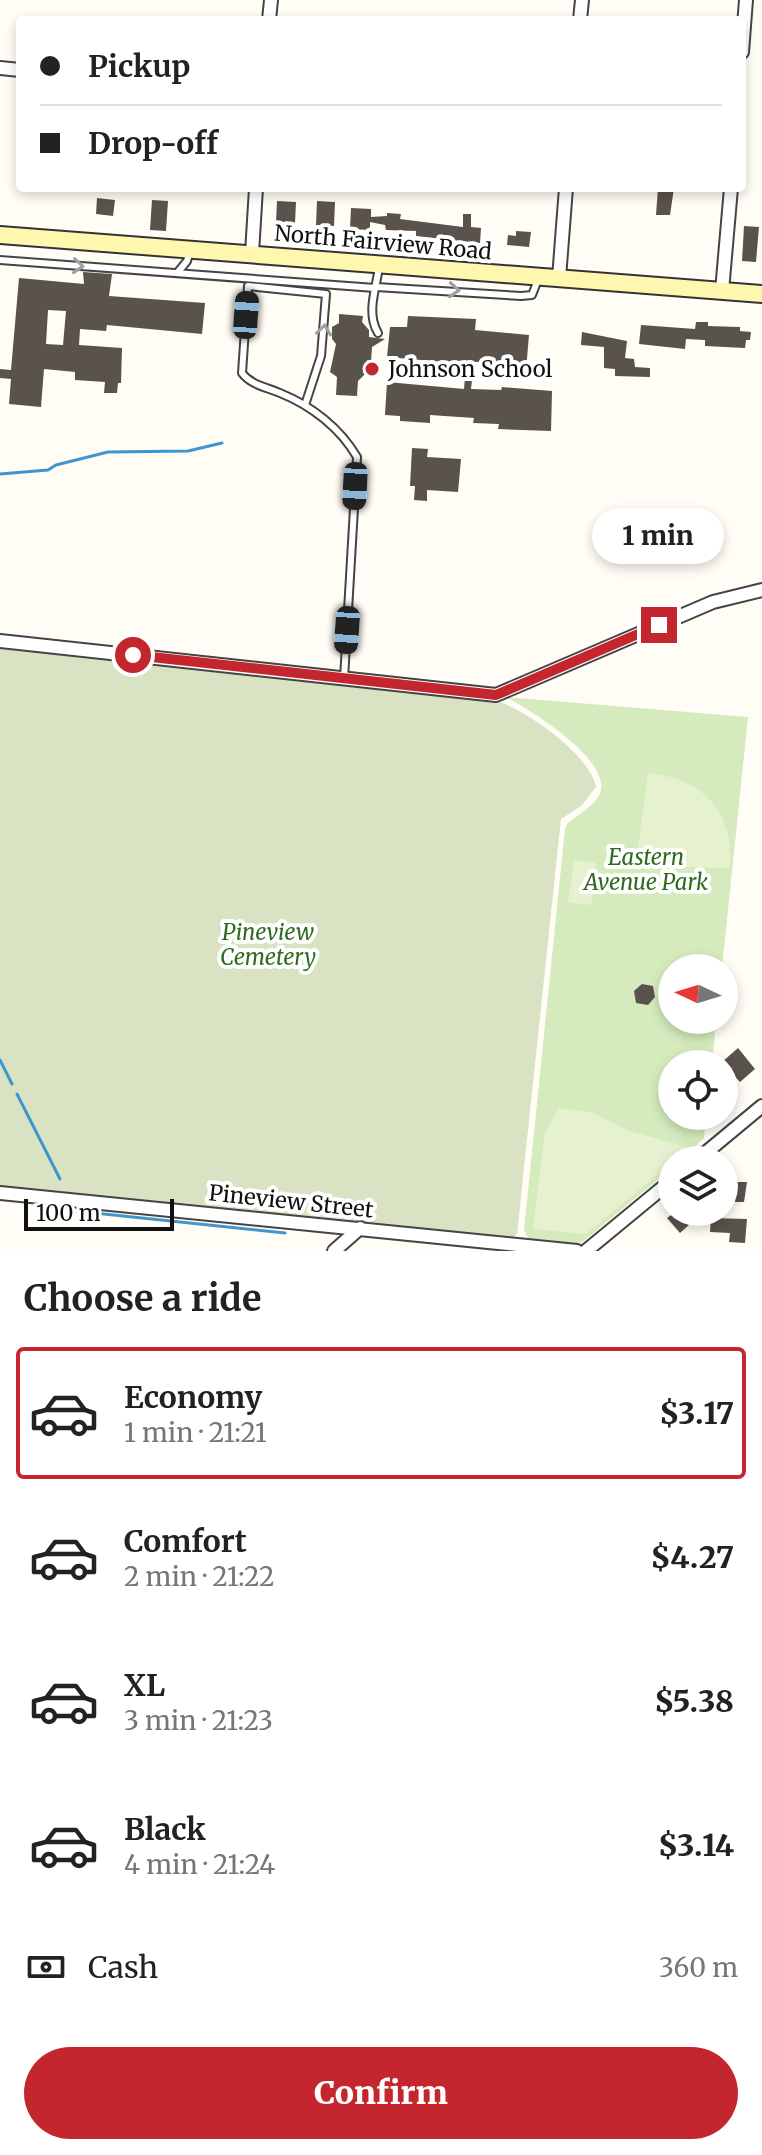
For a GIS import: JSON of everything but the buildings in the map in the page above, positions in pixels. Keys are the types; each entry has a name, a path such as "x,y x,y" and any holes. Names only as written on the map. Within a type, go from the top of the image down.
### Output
{"main road":[{"name":"North Fairview Road","path":"0,235 762,294"}],"street":[{"path":"252,253 256,192"},
{"path":"559,278 566,192"},
{"path":"722,291 731,192"},
{"path":"0,641 496,695 713,602 762,590"},
{"path":"714,1146 762,1106"},
{"path":"586,1251 658,1192"},
{"name":"Pineview Street","path":"0,1193 360,1228 466,1245 577,1251"},
{"path":"334,1251 360,1228"}],"lane":[{"path":"178,272 187,261 191,249"},
{"path":"0,260 521,296 532,295 539,277"},
{"path":"378,333 373,325 379,264"},
{"path":"305,405 321,356 326,294 248,286 242,373 247,380 305,405 345,436 357,457 344,679"}],"green space":[{"name":"Pineview Cemetery","path":"0,645 494,700 522,713 554,734 582,761 596,787 581,806 561,819 517,1234 512,1238 0,1187"},
{"name":"Eastern Avenue Park","path":"506,697 748,717 723,954 658,954 658,1034 715,1034 713,1050 658,1050 658,1130 705,1130 704,1138 696,1146 658,1146 658,1180 580,1244 528,1238 524,1230 565,829 598,798 600,780 594,766 582,752"},
{"path":"648,773 685,782 711,801 727,830 730,868 648,866 637,856"},
{"path":"574,860 596,863 591,905 568,902"},
{"path":"559,1108 593,1113 629,1131 683,1146 658,1146 658,1174 586,1234 533,1229 545,1132"}],"waterway":[{"path":"0,474 48,470 56,465 108,452 188,451 222,443"},
{"path":"0,1060 12,1084"},
{"path":"17,1094 60,1179"},
{"path":"85,1212 285,1233"}],"place":[{"name":"Johnson School","path":"372,369"}],"route":[{"path":"133,655 496,695 659,625"}]}
